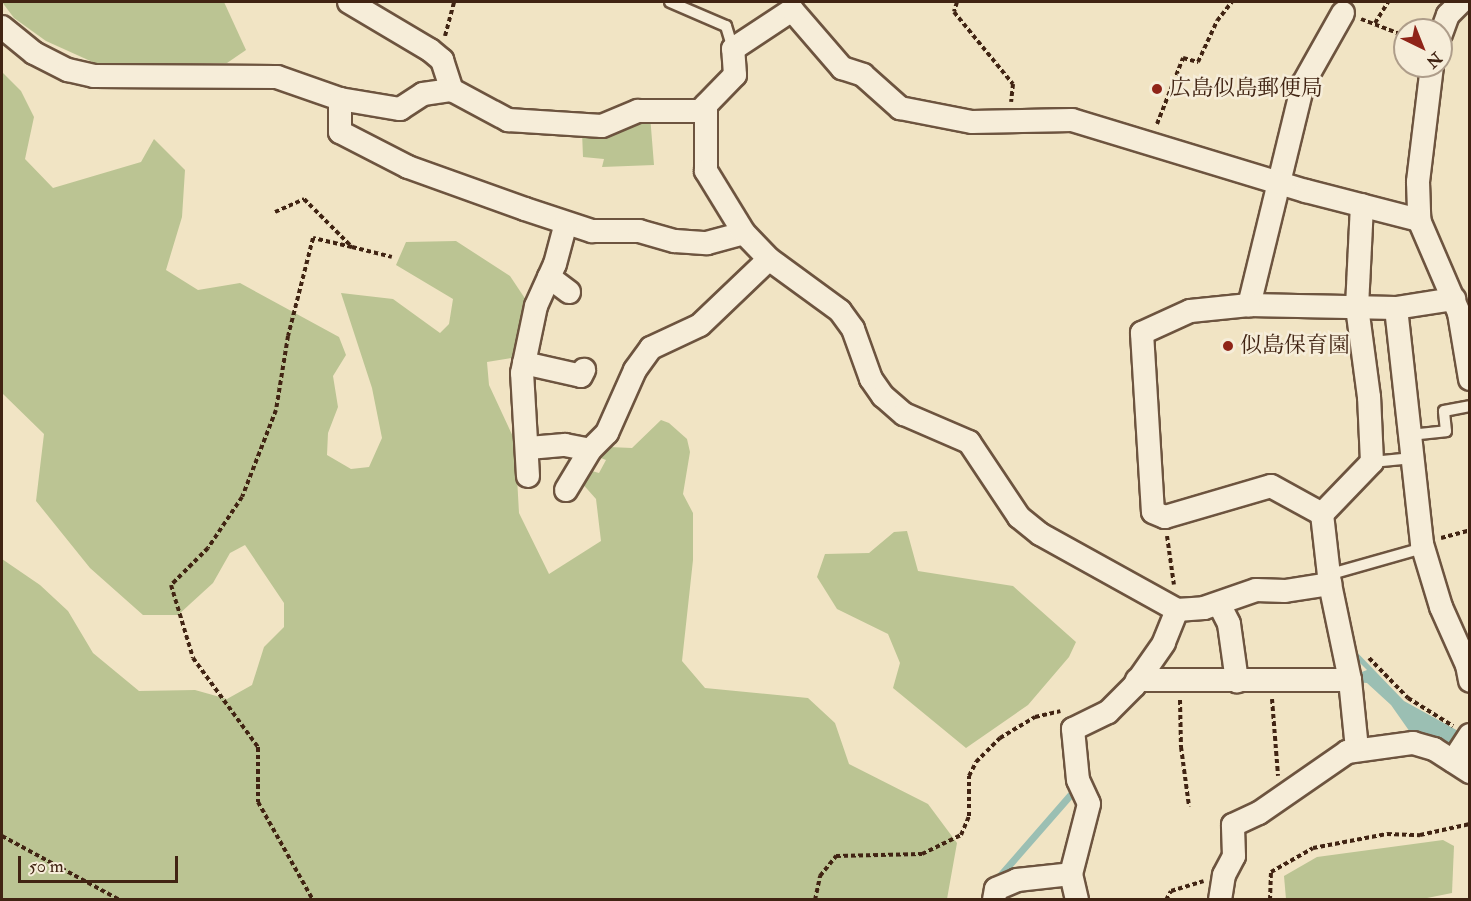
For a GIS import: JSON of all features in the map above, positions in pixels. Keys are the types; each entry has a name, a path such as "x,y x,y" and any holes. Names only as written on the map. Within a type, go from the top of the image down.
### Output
{"street":[{"path":"349,2 442,60 452,90"},
{"path":"1448,18 1461,2"},
{"path":"2,27 34,53 68,70 94,76 277,76 340,99 400,109 423,94 452,90 508,120 532,124 602,126 638,111 700,111 735,75 733,49 792,10 842,68 863,75 900,108 972,122 1072,120 1280,183 1419,220"},
{"path":"1249,305 1303,84 1343,14"},
{"path":"1431,78 1418,182 1419,220 1454,299 1468,367"},
{"path":"340,99 340,132 408,167 566,223 592,231 639,231 696,242 744,233"},
{"path":"706,105 706,171 744,233 769,258 840,311 853,329 871,380 883,396 903,414 969,442 1019,517 1040,534 1177,610 1219,604 1256,590 1285,591 1331,579"},
{"path":"1322,514 1372,462 1369,397 1357,307 1362,205"},
{"path":"528,476 532,414 524,363 537,304 549,277 566,223"},
{"path":"566,490 590,450 607,433 635,370 651,348 700,325 769,258"},
{"path":"549,277 569,292"},
{"path":"1322,514 1271,486 1165,517 1153,512 1142,333 1190,311 1249,305 1396,308 1454,299"},
{"path":"537,304 542,310 540,331"},
{"path":"1396,308 1422,546 1470,681"},
{"path":"524,363 573,378"},
{"path":"529,448 565,445 590,450"},
{"path":"1322,514 1331,579 1350,680 1358,749"},
{"path":"1219,604 1229,624 1237,681"},
{"path":"1077,900 1071,874 1089,804 1078,780 1073,729 1108,712 1137,680 1164,643 1177,610"},
{"path":"1137,680 1350,680"},
{"path":"1220,900 1224,875 1234,856 1232,827 1358,749 1413,743 1434,749 1460,763 1470,735"},
{"path":"994,900 996,889 1017,880 1071,874"}],"lane":[{"path":"670,2 726,26 733,49"},
{"path":"1410,435 1446,431 1444,411 1470,406"},
{"path":"1372,462 1413,458"},
{"path":"1331,579 1422,546"}],"path":[{"path":"442,60 454,2"},
{"path":"957,2 954,12 1013,84 1010,121"},
{"path":"1150,142 1183,58 1198,62 1232,2"},
{"path":"1375,23 1388,2"},
{"path":"1343,14 1393,31"},
{"path":"275,212 303,199 352,247"},
{"path":"312,900 258,802 258,747 193,658 171,585 208,548 242,497 276,410 288,336 313,238 392,257"},
{"path":"1165,517 1177,610"},
{"path":"1422,546 1470,530"},
{"path":"1364,653 1408,698 1470,735"},
{"path":"1182,681 1180,747 1189,806"},
{"path":"1270,681 1280,798"},
{"path":"815,900 819,876 836,856 922,854 961,835 969,816 969,776 976,762 1000,738 1035,717 1066,709"},
{"path":"1270,900 1271,872 1313,848 1387,834 1420,835 1470,824"},
{"path":"2,836 120,900"},
{"path":"1166,900 1171,891 1224,875"}],"green space":[{"path":"2,2 224,2 246,50 227,63 97,64 46,41 14,18"},
{"path":"2,72 21,91 34,117 25,159 53,188 141,162 154,139 185,170 182,217 166,270 198,290 240,283 339,337 346,355 333,376 338,407 328,433 327,455 351,469 369,467 382,438 372,388 341,293 393,299 440,333 449,324 453,299 396,265 406,242 456,241 510,276 530,306 518,357 487,362 489,385 515,441 519,513 549,574 601,541 596,499 580,481 592,471 599,473 606,460 598,457 609,447 632,448 661,420 669,423 687,439 690,452 683,494 693,513 693,560 682,661 705,688 808,698 835,723 849,764 928,804 957,843 947,899 2,899 2,559 40,585 68,611 93,653 139,691 195,690 227,699 252,685 264,647 284,627 284,603 245,545 230,553 213,583 178,615 143,615 90,568 36,501 44,434 2,393"},
{"path":"650,115 654,165 602,167 604,159 583,157 582,132"},
{"path":"907,531 918,571 1013,586 1076,642 1069,657 1028,705 966,748 893,688 900,663 888,634 837,609 817,577 825,554 869,553 894,532"},
{"path":"1443,840 1454,846 1452,893 1417,900 1286,899 1284,876 1317,857"}],"water":[{"path":"1349,644 1404,701 1469,737 1469,763 1408,736 1410,732 1391,705 1367,683 1354,682 1354,675 1367,670 1346,649"}],"waterway":[{"path":"995,881 1070,795"}],"place":[{"name":"広島似島郵便局","path":"1157,89"},
{"name":"似島保育園","path":"1228,346"}]}
